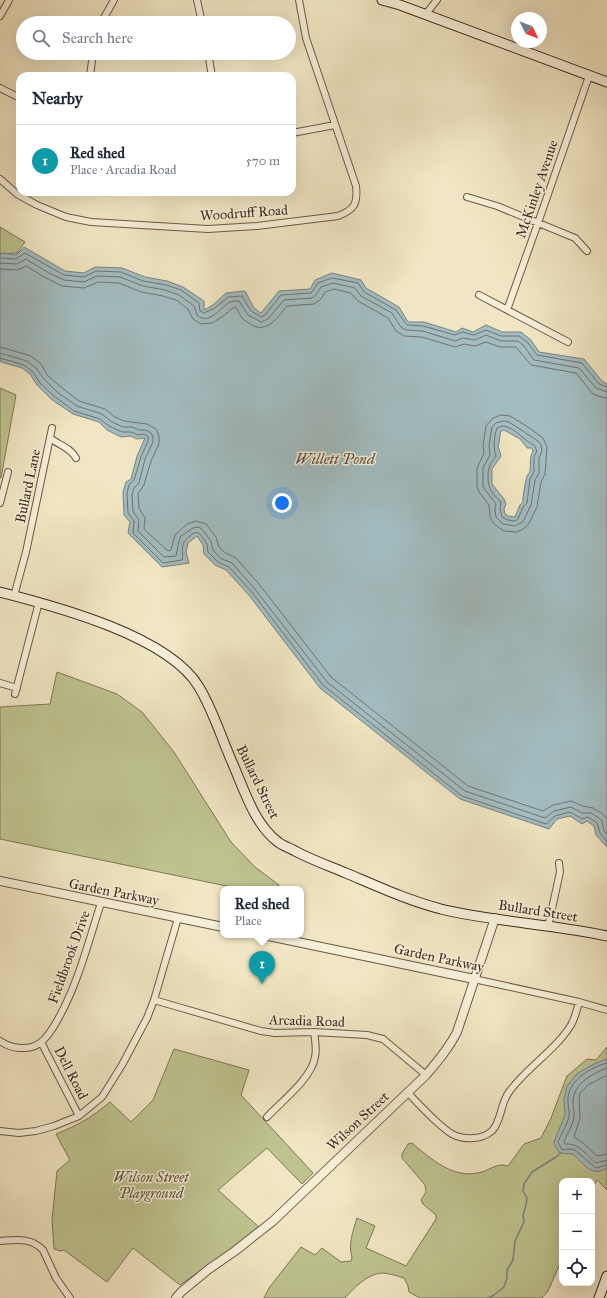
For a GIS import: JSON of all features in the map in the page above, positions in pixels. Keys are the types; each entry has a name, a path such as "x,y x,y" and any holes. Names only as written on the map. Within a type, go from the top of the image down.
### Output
{"main road":[{"path":"382,0 400,5 607,82"},
{"name":"Bullard Street","path":"0,592 72,612 122,632 161,651 184,669 199,687 255,813 268,833 280,843 314,861 415,902 442,909 607,936"},
{"path":"599,1298 607,1276"}],"street":[{"path":"0,16 9,0"},
{"path":"105,16 114,0"},
{"path":"197,0 200,16"},
{"name":"Woodruff Road","path":"21,196 37,205 66,217 91,222 208,229 257,226 338,216 352,209 357,194 352,174 306,38 299,0"},
{"path":"425,15 437,0"},
{"path":"91,72 92,60"},
{"path":"209,60 211,72"},
{"name":"McKinley Avenue","path":"507,310 589,76"},
{"path":"0,88 16,96"},
{"path":"296,132 335,125"},
{"name":"Woodruff Road","path":"0,179 16,192"},
{"path":"467,197 497,206 575,238 587,251"},
{"path":"479,294 568,342"},
{"name":"Bullard Lane","path":"14,596 26,552 52,428"},
{"path":"50,438 65,446 74,454 76,458"},
{"path":"0,503 8,472"},
{"path":"0,683 16,691 39,602"},
{"path":"548,927 560,872 559,863"},
{"name":"Garden Parkway","path":"0,881 220,926"},
{"name":"Fieldbrook Drive","path":"41,1042 53,1028 70,996 101,903"},
{"path":"0,1131 19,1133 36,1131 54,1126 79,1116 102,1097 122,1065 147,1018 154,1000 178,918"},
{"name":"Wilson Street","path":"176,1298 181,1292 209,1269 236,1251 273,1221 426,1075 448,1048 458,1032 494,918"},
{"name":"Garden Parkway","path":"278,938 579,1002 607,1010"},
{"name":"Arcadia Road","path":"154,1000 261,1031 275,1033 314,1032 367,1035 383,1039 426,1075"},
{"path":"408,1092 440,1125 452,1134 459,1137 472,1138 490,1133 497,1125 503,1102 508,1093 555,1044 570,1025 575,1016 579,1002"},
{"path":"266,1117 297,1086 313,1065 315,1057 314,1032"},
{"path":"0,1041 6,1046 26,1048 41,1042"},
{"name":"Dell Road","path":"41,1042 79,1116"},
{"path":"0,1240 25,1240 33,1242 39,1246 43,1250 60,1285 70,1298"}],"green space":[{"path":"0,227 25,242 17,253 0,254"},
{"path":"0,388 16,395 1,478 0,478"},
{"path":"57,672 117,694 142,712 174,752 231,842 255,867 279,886 227,886 0,839 0,707 50,704"},
{"path":"607,1047 607,1190 597,1180 595,1184 595,1178 559,1178 559,1266 548,1291 542,1298 420,1298 409,1292 404,1278 382,1273 366,1279 345,1298 264,1298 269,1288 301,1247 315,1255 322,1248 341,1262 351,1261 351,1243 357,1218 375,1226 366,1248 406,1266 436,1219 436,1215 423,1204 421,1200 426,1192 425,1185 402,1158 402,1154 408,1144 412,1143 434,1161 459,1173 478,1173 500,1165 508,1166 524,1144 541,1138 551,1118 567,1076 587,1059 596,1060"},
{"name":"Wilson Street Playground","path":"174,1049 249,1070 241,1095 313,1173 302,1184 267,1148 218,1190 260,1228 180,1285 133,1248 107,1282 64,1250 60,1251 54,1249 52,1220 57,1171 70,1160 56,1134 84,1121 110,1102 131,1122 153,1100"}],"water":[{"name":"Willett Pond","path":"24,247 65,271 84,273 95,267 122,268 145,277 167,281 183,287 204,301 204,310 213,305 226,293 245,291 254,308 261,313 279,291 310,289 315,280 332,273 361,280 366,288 399,307 408,322 424,322 456,332 462,328 473,332 486,325 502,332 521,332 531,340 539,352 584,359 602,381 607,384 607,847 596,835 594,826 587,821 582,824 570,816 557,819 549,829 460,799 320,688 248,594 226,570 215,565 204,554 203,545 197,536 188,543 186,552 189,563 162,567 128,533 130,522 124,515 123,492 126,482 131,479 137,456 145,438 137,439 131,436 121,437 107,430 99,422 73,414 51,399 37,385 30,374 22,368 0,361 0,255 2,253 16,255","holes":["504,430 520,439 527,448 532,448 533,452 530,471 525,485 523,502 520,505 515,517 505,514 504,509 506,504 504,499 492,484 492,469 501,456 498,446 501,431"]},
{"path":"607,1059 607,1168 602,1171 593,1171 573,1154 560,1153 554,1142 565,1115 564,1099 567,1086 578,1073"}],"waterway":[{"path":"488,1298 504,1287 507,1278 507,1270 513,1260 515,1241 524,1222 523,1215 527,1198 523,1191 524,1184 532,1172 561,1153"}],"place":[{"name":"Red shed","path":"262,984"}]}
